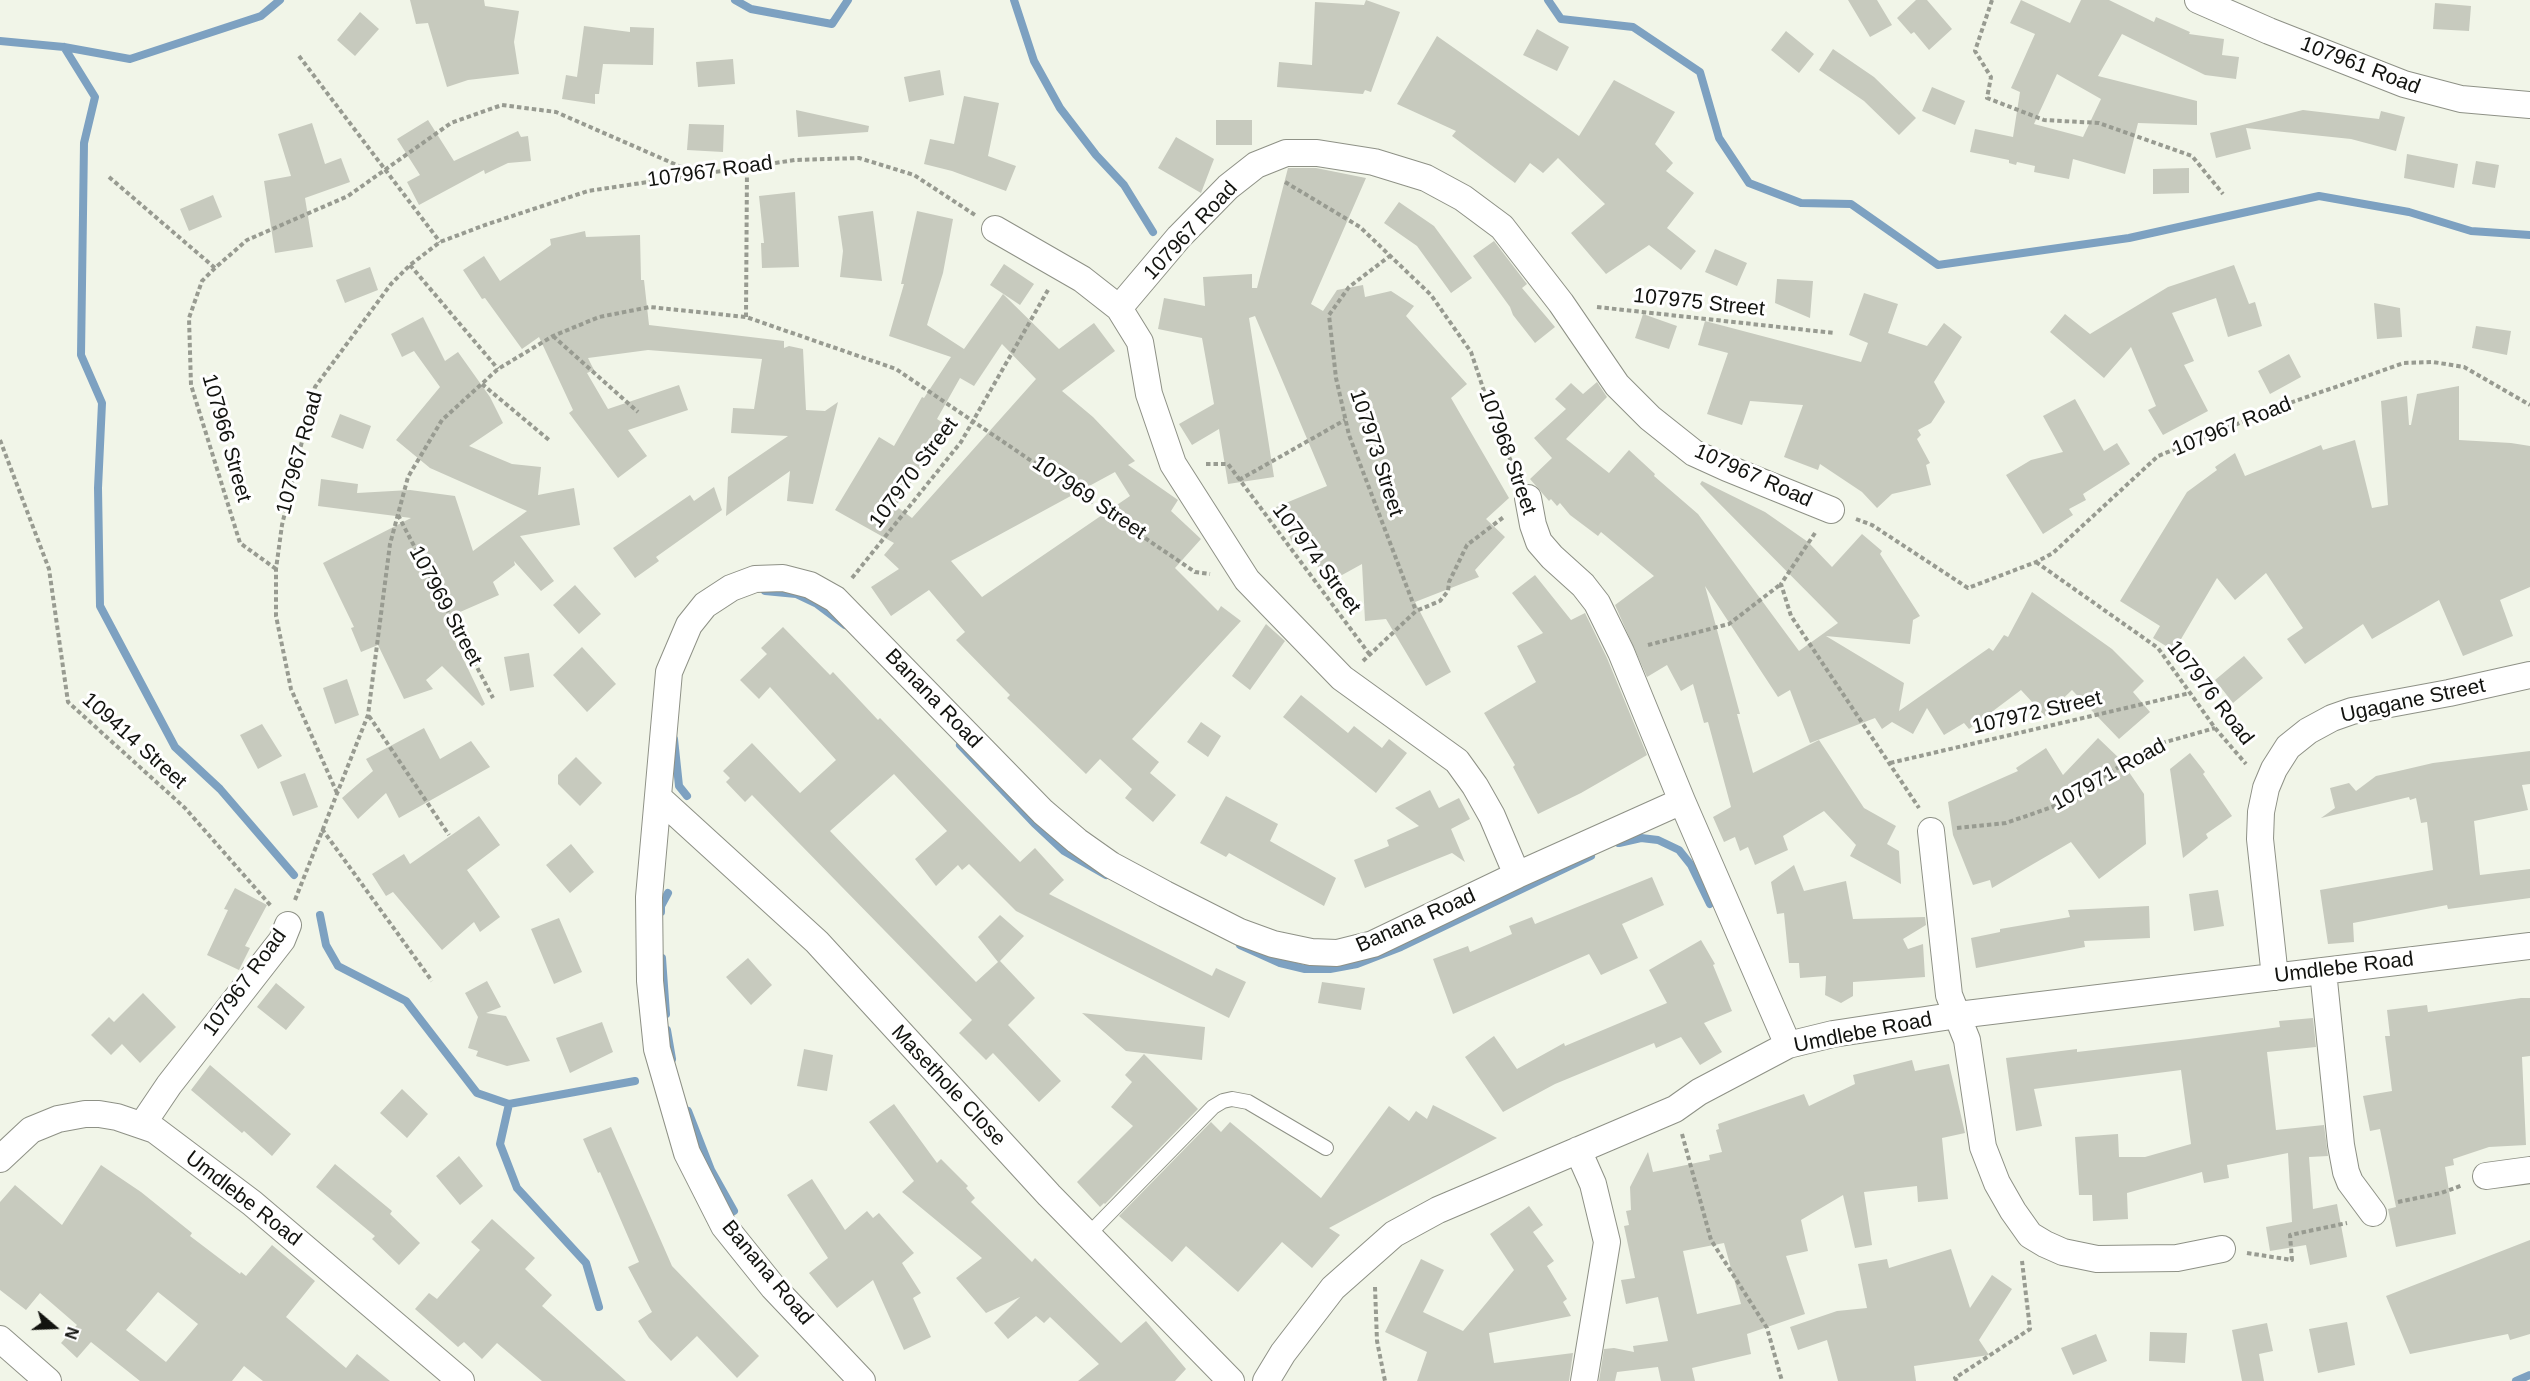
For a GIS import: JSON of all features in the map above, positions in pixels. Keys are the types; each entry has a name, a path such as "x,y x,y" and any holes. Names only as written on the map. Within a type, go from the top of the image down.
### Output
{"street":[{"name":"107961 Road","path":"2198,0 2269,31 2404,84 2461,99 2530,105"},
{"name":"107967 Road","path":"1119,308 1179,237 1228,187 1256,165 1286,153 1317,153 1374,162 1426,178 1463,198 1502,227 1561,303 1617,385 1650,418 1694,453 1831,510"},
{"path":"995,229 1062,266 1119,308 1140,342 1149,394 1173,464 1247,580 1342,678 1457,761 1492,816 1517,875"},
{"name":"107968 Street","path":"1528,498 1539,542 1583,585 1597,603 1621,652 1682,801"},
{"name":"Banana Road","path":"862,1381 773,1287 724,1226 687,1153 657,1049 650,981 649,897 669,672 689,625 705,605 731,588 755,579 783,578 810,585 835,599 1043,812 1077,841 1111,865 1240,932 1273,944 1311,952 1338,953 1373,944 1517,875 1682,801"},
{"name":"Ugagane Street","path":"2274,977 2260,839 2261,812 2266,788 2274,769 2288,747 2308,731 2332,718 2380,705 2530,675"},
{"name":"Masethole Close","path":"659,798 817,942 1088,1235 1231,1381"},
{"path":"1682,801 1788,1046"},
{"path":"1931,831 1949,995 1967,1040 1983,1147 1997,1183 2013,1211 2030,1235 2063,1252 2097,1259 2177,1258 2222,1249"},
{"name":"107967 Road","path":"142,1125 169,1085 282,940 288,925"},
{"name":"Umdlebe Road","path":"1266,1381 1283,1353 1333,1288 1394,1234 1438,1210 1675,1109 1699,1092 1788,1046 1833,1034 1958,1015 2530,946"},
{"path":"2324,971 2341,1145 2346,1172 2350,1182 2373,1213"},
{"name":"Umdlebe Road","path":"0,1159 30,1130 58,1119 99,1114 117,1117 155,1130 252,1203 461,1381"},
{"path":"1578,1150 1593,1184 1607,1242 1584,1381"},
{"path":"2486,1176 2530,1170"},
{"path":"0,1339 48,1381"}],"lane":[{"path":"1088,1235 1213,1107 1223,1101 1232,1099 1248,1102 1326,1148"}],"path":[{"path":"1992,0 1975,51 1991,76 1987,98 2044,120 2098,123 2192,156 2223,194"},
{"path":"299,56 440,242"},
{"name":"107966 Street","path":"276,568 240,543 191,385 189,318 202,281 215,268 247,240 348,196 451,123 502,105 556,112 696,173"},
{"name":"107967 Road","path":"288,925 297,890 337,794 291,689 276,616 276,568 282,525 315,387 391,284 410,265 440,242 588,190 795,160 859,158 914,175 995,229"},
{"name":"107968 Street","path":"1256,165 1360,227 1431,295 1471,352 1498,433 1528,498"},
{"path":"746,317 747,166"},
{"path":"109,177 215,268"},
{"name":"107973 Street","path":"1391,255 1349,286 1329,315 1336,378 1345,420 1416,611"},
{"path":"410,265 498,369"},
{"name":"107970 Street","path":"835,599 961,442 1062,266"},
{"name":"107975 Street","path":"1561,303 1834,333"},
{"name":"107969 Street","path":"337,794 369,716 390,544 408,477 437,427 498,369 552,336 599,317 650,307 746,317 896,369 972,422 1158,544 1195,572 1247,580"},
{"path":"552,336 638,412"},
{"name":"107967 Road","path":"1831,510 1872,525 1968,588 2036,562 2053,553 2158,456 2284,405 2404,363 2433,362 2464,367 2530,405"},
{"path":"482,384 549,440"},
{"path":"1239,480 1345,420"},
{"name":"109414 Street","path":"0,440 49,569 68,702 184,808 288,925"},
{"name":"107974 Street","path":"1173,464 1228,464 1370,655"},
{"path":"1342,678 1416,611 1440,601 1448,591 1449,582 1467,545 1528,498"},
{"path":"1621,652 1729,624 1781,585 1831,510"},
{"name":"107969 Street","path":"398,514 493,698"},
{"name":"107976 Road","path":"2036,562 2158,648 2215,728 2266,788"},
{"path":"1781,585 1791,616 1930,824 1931,831"},
{"name":"107972 Street","path":"1890,763 2190,693"},
{"path":"369,716 450,835"},
{"name":"107971 Road","path":"1931,831 2006,823 2055,806 2155,745 2215,728"},
{"path":"322,829 432,981"},
{"path":"1675,1109 1711,1240 1767,1328 1782,1381"},
{"path":"1957,1381 1955,1378 2030,1329 2022,1261 2030,1235"},
{"path":"1374,1250 1377,1341 1385,1381"}],"building":[{"path":"410,0 484,0 485,6 519,11 514,42 519,74 468,80 447,87 428,23 416,24"},
{"path":"1366,0 1400,12 1371,92 1365,90 1363,94 1277,87 1279,62 1312,65 1315,2 1364,5"},
{"path":"1848,0 1877,0 1892,25 1870,37"},
{"path":"1916,0 1927,0 1952,29 1929,50 1914,32 1911,34 1897,18"},
{"path":"2021,0 2070,23 2081,0 2109,0 2154,22 2156,17 2190,32 2189,34 2224,39 2222,55 2239,57 2236,79 2205,75 2122,34 2098,76 2197,101 2197,125 2138,123 2125,174 2073,159 2069,179 2034,172 2035,166 2017,162 2016,165 2009,163 2009,160 1970,152 1975,129 2013,137 2020,92 2011,88 2035,34 2010,23","holes":["2057,74 2101,99 2083,137 2034,124"]},
{"path":"2435,3 2471,6 2469,31 2433,29"},
{"path":"360,12 379,29 355,56 337,40"},
{"path":"584,26 630,32 630,27 654,28 653,65 603,64 599,94 595,94 595,104 562,99 566,75 577,77"},
{"path":"1537,29 1569,47 1557,71 1523,55"},
{"path":"1786,31 1814,54 1799,73 1771,50"},
{"path":"1437,36 1579,136 1614,80 1675,112 1655,144 1673,163 1666,171 1694,193 1667,228 1696,251 1681,270 1649,245 1606,274 1571,233 1605,204 1558,158 1543,173 1530,163 1515,183 1452,136 1456,131 1397,104"},
{"path":"1833,49 1874,77 1916,118 1899,135 1864,101 1819,70"},
{"path":"733,59 735,84 698,87 696,62"},
{"path":"940,70 944,95 909,102 904,77"},
{"path":"1932,87 1965,101 1955,125 1922,111"},
{"path":"964,96 999,103 988,156 1016,166 1006,191 952,171 924,164 930,139 954,144"},
{"path":"796,110 869,126 868,132 798,137"},
{"path":"2303,110 2379,119 2381,111 2405,117 2396,151 2351,139 2246,128 2251,149 2216,158 2210,133"},
{"path":"428,120 454,161 518,131 521,137 528,136 531,161 508,163 485,174 484,170 419,205 407,182 420,175 397,139"},
{"path":"1216,120 1252,120 1252,145 1216,145"},
{"path":"312,123 325,164 341,158 350,182 305,198 313,247 275,253 264,181 291,176 278,134"},
{"path":"689,124 724,125 723,152 687,150"},
{"path":"1176,137 1214,159 1201,193 1158,168"},
{"path":"2407,154 2458,164 2454,188 2404,178"},
{"path":"2476,161 2499,165 2495,188 2472,184"},
{"path":"1288,168 1316,168 1366,178 1311,304 1323,311 1337,290 1363,285 1365,297 1391,291 1414,306 1406,316 1467,384 1451,398 1509,498 1486,519 1505,537 1475,570 1479,577 1415,602 1451,672 1426,686 1386,619 1365,621 1362,564 1333,580 1329,573 1322,576 1304,536 1292,542 1276,507 1327,486 1255,316 1249,318 1274,477 1228,484 1219,429 1192,445 1179,424 1214,404 1202,338 1158,329 1164,298 1205,306 1203,277 1252,274 1252,288 1257,288"},
{"path":"2189,168 2189,193 2153,194 2153,169"},
{"path":"795,192 799,267 762,268 761,243 764,243 759,196"},
{"path":"213,195 222,217 189,231 180,209"},
{"path":"1399,202 1434,226 1472,278 1451,293 1417,246 1384,223"},
{"path":"873,211 882,281 840,277 843,251 838,216"},
{"path":"917,211 953,219 943,273 927,325 964,349 1003,294 1059,349 1094,323 1115,351 1062,391 1093,417 1135,461 1128,465 1178,500 1171,511 1201,539 1175,568 1218,611 1221,606 1241,621 1132,739 1159,762 1150,773 1176,795 1153,822 1125,798 1132,789 1100,759 1086,774 1007,698 1010,695 956,640 965,632 929,590 891,616 871,587 899,569 884,555 894,543 835,510 879,437 894,446 922,397 924,398 951,357 889,336 904,284 901,284","holes":["1002,344 1036,379 912,518 896,506 948,426 937,419 960,378 974,386","1115,472 1130,496 982,597 951,561"]},
{"path":"585,231 586,237 640,235 641,280 644,280 649,325 784,341 784,348 789,346 803,349 806,410 825,411 838,402 813,504 787,501 790,471 726,516 728,477 788,436 731,433 733,408 754,409 762,359 648,350 588,358 594,370 587,373 608,409 679,385 688,410 628,430 647,456 618,478 569,413 573,410 539,337 522,349 485,298 482,299 463,270 484,256 500,281 551,245 550,239"},
{"path":"1494,241 1527,284 1522,288 1555,327 1535,343 1473,256"},
{"path":"1715,249 1747,263 1737,286 1705,272"},
{"path":"1004,264 1034,284 1020,305 990,285"},
{"path":"2234,265 2249,304 2255,302 2262,326 2228,337 2216,298 2172,313 2194,361 2184,365 2208,411 2163,435 2148,410 2156,406 2131,347 2104,378 2050,332 2065,314 2090,334 2168,287"},
{"path":"370,267 378,290 345,303 336,280"},
{"path":"1777,279 1813,281 1810,318 1775,303"},
{"path":"1864,293 1898,304 1888,333 1927,346 1944,323 1962,337 1934,382 1945,402 1931,423 1918,430 1921,435 1917,439 1930,463 1926,465 1931,485 1892,494 1877,508 1862,492 1820,464 1818,470 1784,457 1803,405 1750,401 1742,425 1707,414 1728,353 1698,345 1705,321 1861,362 1868,343 1849,335"},
{"path":"2374,303 2400,308 2402,337 2377,339"},
{"path":"1643,314 1677,326 1669,349 1635,338"},
{"path":"423,317 445,361 458,352 490,397 503,423 469,446 512,464 541,467 538,495 574,488 580,525 520,536 554,581 541,591 514,561 515,565 493,582 499,595 444,619 485,704 482,706 442,666 426,680 433,689 404,699 378,645 361,652 351,628 354,627 323,563 411,518 318,506 321,479 358,484 357,493 410,490 455,496 473,551 527,511 430,468 396,440 440,387 414,351 402,357 391,334"},
{"path":"2476,326 2511,331 2507,355 2472,348"},
{"path":"2289,354 2301,377 2270,394 2258,371"},
{"path":"1597,382 1607,397 1566,439 1609,473 1629,450 1655,474 1654,476 1698,514 1799,651 1838,623 1700,484 1702,481 1765,512 1808,542 1832,567 1862,534 1882,551 1880,554 1920,616 1913,620 1910,644 1826,636 1904,683 1899,711 1989,648 1993,651 2004,635 2008,637 2032,592 2112,649 2144,681 2133,692 2150,712 2119,739 2072,690 2045,716 2021,690 1969,729 1964,723 1944,735 1927,708 1913,734 1892,722 1882,729 1875,718 1810,743 1790,690 1778,697 1705,586 1740,714 1737,714 1753,773 1819,740 1864,808 1896,826 1887,844 1899,851 1901,884 1850,856 1856,845 1824,811 1783,836 1788,850 1755,865 1748,847 1740,851 1735,837 1724,842 1713,817 1731,807 1708,722 1704,723 1693,684 1681,691 1667,665 1647,677 1615,605 1654,576 1601,532 1598,536 1570,515 1560,503 1557,506 1551,499 1549,501 1530,479 1552,458 1534,438 1566,409 1555,399 1571,383 1583,394"},
{"path":"2459,386 2459,440 2530,446 2530,587 2500,600 2513,636 2463,656 2439,600 2372,639 2363,624 2305,664 2287,639 2303,628 2266,573 2235,600 2217,578 2174,651 2153,638 2160,626 2120,601 2187,492 2217,470 2215,467 2235,453 2245,476 2321,445 2323,450 2355,440 2372,508 2388,505 2381,401 2407,396 2409,425 2411,425 2417,394"},
{"path":"2075,399 2104,451 2117,443 2130,464 2083,494 2086,500 2069,509 2073,515 2043,534 2006,475 2031,460 2063,452 2043,416"},
{"path":"340,414 371,426 363,449 331,437"},
{"path":"714,487 722,510 656,557 659,561 635,578 613,548 690,495 694,501"},
{"path":"1535,575 1571,620 1585,613 1607,658 1647,755 1581,793 1538,814 1513,767 1515,765 1484,713 1536,682 1517,646 1543,633 1512,593"},
{"path":"575,585 601,614 579,634 553,605"},
{"path":"1266,624 1285,641 1250,690 1232,676"},
{"path":"783,627 830,675 833,672 878,720 880,718 1020,862 1035,848 1064,880 1049,894 1212,976 1216,968 1246,982 1229,1018 1016,911 969,864 962,870 958,865 936,886 915,859 947,831 894,774 830,831 976,982 998,962 978,937 1000,915 1024,936 1000,961 1035,998 1008,1025 1061,1081 1039,1102 993,1053 986,1060 959,1033 972,1020 752,795 745,802 726,782 730,778 723,771 752,743 800,793 836,760 770,687 759,699 740,680 767,654 761,648"},
{"path":"582,647 616,684 587,712 553,675"},
{"path":"529,653 534,687 510,691 504,657"},
{"path":"2244,656 2263,678 2233,703 2215,680"},
{"path":"347,679 359,715 335,724 323,688"},
{"path":"1301,695 1348,733 1354,726 1382,748 1389,739 1407,753 1376,793 1283,717"},
{"path":"1201,722 1221,736 1208,757 1187,742"},
{"path":"262,724 282,756 258,769 240,735"},
{"path":"424,728 440,759 471,741 490,767 399,818 386,793 358,819 342,798 373,771 366,759"},
{"path":"2098,738 2120,759 2144,794 2146,844 2099,879 2071,842 1992,888 1990,880 1973,885 1953,835 1948,802 2018,771 2016,768 2046,748 2063,775"},
{"path":"2530,751 2530,784 2522,785 2528,810 2474,821 2480,875 2530,869 2530,898 2448,909 2447,905 2353,923 2354,942 2328,944 2320,890 2433,870 2427,822 2421,823 2416,798 2410,800 2409,797 2321,818 2335,808 2330,788 2349,783 2356,791 2376,776 2433,763"},
{"path":"2190,753 2205,772 2203,774 2232,816 2206,834 2208,838 2183,858 2170,769"},
{"path":"576,757 602,783 580,806 558,784 558,775"},
{"path":"305,773 318,807 293,816 280,782"},
{"path":"1430,790 1439,808 1459,798 1470,819 1451,829 1465,862 1452,853 1365,888 1354,860 1389,846 1387,840 1419,826 1395,808"},
{"path":"1226,796 1278,824 1270,841 1336,878 1324,906 1229,853 1226,857 1200,843"},
{"path":"479,816 500,845 467,870 500,917 480,932 474,922 442,950 393,892 386,896 372,874 404,854 410,864"},
{"path":"571,844 594,872 570,893 546,865"},
{"path":"1794,865 1804,891 1846,881 1853,919 1925,917 1926,925 1903,939 1908,949 1923,944 1925,977 1853,982 1853,996 1841,1003 1825,995 1826,976 1800,978 1799,963 1789,963 1784,913 1777,914 1771,882"},
{"path":"1652,877 1664,905 1622,924 1638,958 1601,975 1589,954 1453,1014 1433,959 1468,946 1470,952 1512,934 1509,926 1532,917 1535,924"},
{"path":"235,888 267,905 245,946 250,948 239,970 207,955 228,910 224,909"},
{"path":"2218,890 2224,926 2194,931 2189,894"},
{"path":"2149,906 2150,938 2084,941 2085,947 1976,968 1971,938 2000,932 2000,929 2070,917 2068,910"},
{"path":"559,918 582,972 554,984 531,929"},
{"path":"1701,940 1715,964 1713,965 1732,1011 1704,1023 1722,1052 1700,1065 1681,1037 1656,1048 1654,1043 1555,1084 1503,1112 1465,1057 1494,1036 1517,1069 1564,1043 1565,1046 1667,1003 1649,970"},
{"path":"748,958 772,985 751,1005 726,977"},
{"path":"487,981 501,1007 486,1013 506,1016 530,1061 507,1066 476,1056 478,1051 468,1048 478,1017 465,993"},
{"path":"1322,982 1365,988 1361,1010 1318,1003"},
{"path":"276,983 305,1007 286,1030 257,1007"},
{"path":"143,993 176,1027 140,1063 122,1044 111,1055 91,1035 109,1017 114,1022"},
{"path":"2530,998 2530,1056 2522,1057 2526,1145 2489,1147 2453,1159 2454,1165 2445,1167 2456,1234 2396,1247 2388,1209 2396,1207 2380,1129 2370,1131 2363,1096 2392,1091 2385,1036 2390,1036 2387,1010 2427,1005 2428,1012"},
{"path":"1082,1013 1205,1027 1202,1060 1126,1051"},
{"path":"2313,1018 2316,1047 2267,1052 2276,1130 2324,1125 2328,1156 2309,1157 2313,1209 2337,1204 2347,1257 2310,1265 2306,1245 2270,1251 2266,1227 2292,1222 2288,1153 2227,1165 2229,1178 2204,1183 2202,1172 2127,1193 2128,1219 2093,1221 2092,1195 2079,1195 2075,1137 2118,1134 2119,1157 2145,1157 2191,1144 2181,1070 2034,1089 2042,1126 2016,1131 2006,1058 2189,1039 2280,1027 2279,1021"},
{"path":"602,1022 613,1052 570,1073 556,1038"},
{"path":"804,1049 833,1055 827,1091 797,1086"},
{"path":"1144,1054 1198,1109 1100,1207 1077,1182 1133,1126 1111,1107 1132,1082 1125,1075"},
{"path":"1912,1060 1915,1071 1949,1064 1965,1133 1942,1138 1948,1199 1918,1202 1917,1186 1864,1192 1872,1245 1855,1248 1843,1195 1801,1220 1808,1251 1786,1256 1805,1314 1747,1334 1751,1354 1692,1368 1695,1381 1661,1381 1658,1367 1617,1372 1615,1381 1599,1381 1604,1349 1614,1348 1634,1352 1633,1346 1668,1341 1658,1297 1626,1304 1621,1280 1635,1278 1624,1226 1629,1225 1626,1211 1631,1210 1630,1187 1648,1152 1653,1172 1710,1160 1709,1155 1722,1152 1716,1130 1719,1129 1718,1124 1804,1094 1809,1106 1855,1084 1853,1075","holes":["1724,1243 1741,1304 1697,1314 1683,1251"]},
{"path":"210,1065 291,1134 272,1156 191,1090"},
{"path":"402,1089 428,1114 407,1138 380,1113"},
{"path":"894,1104 937,1163 941,1159 968,1186 966,1188 975,1198 971,1202 1032,1262 1035,1258 1121,1343 1146,1321 1186,1369 1175,1381 1078,1381 1099,1364 1050,1317 1044,1323 1036,1316 1008,1339 994,1323 1020,1297 986,1313 956,1278 982,1258 902,1192 914,1181 869,1122"},
{"path":"1433,1105 1497,1138 1329,1228 1340,1235 1312,1268 1282,1242 1238,1292 1186,1246 1172,1262 1119,1216 1211,1122 1221,1132 1230,1122 1321,1198 1389,1106 1409,1121 1416,1111 1427,1119"},
{"path":"611,1127 672,1266 759,1356 737,1378 697,1336 671,1361 649,1338 638,1321 652,1312 628,1267 639,1262 583,1139"},
{"path":"459,1156 483,1186 460,1205 436,1176"},
{"path":"335,1164 392,1211 390,1214 420,1243 399,1265 372,1239 375,1236 316,1187"},
{"path":"101,1165 141,1192 192,1233 190,1236 240,1274 241,1272 246,1276 272,1245 315,1281 286,1317 346,1368 357,1354 390,1381 263,1381 244,1366 232,1381 140,1381 91,1342 77,1358 61,1343 77,1325 40,1293 26,1310 0,1290 0,1202 15,1185 62,1225","holes":["158,1292 198,1324 166,1362 126,1330"]},
{"path":"812,1179 845,1230 867,1211 873,1218 879,1213 914,1253 902,1263 921,1293 913,1298 931,1337 904,1350 873,1280 837,1308 809,1273 828,1258 787,1195"},
{"path":"1529,1206 1543,1225 1533,1232 1554,1261 1547,1266 1567,1299 1563,1302 1571,1316 1489,1333 1494,1363 1573,1353 1569,1381 1417,1381 1427,1352 1385,1332 1421,1259 1444,1270 1423,1312 1463,1331 1514,1270 1490,1234"},
{"path":"492,1219 535,1258 525,1269 552,1295 542,1306 626,1381 542,1381 497,1343 482,1359 464,1342 458,1347 415,1309 429,1293 437,1299 480,1250 471,1242"},
{"path":"2530,1240 2530,1334 2510,1340 2508,1334 2410,1354 2386,1296"},
{"path":"1951,1249 1970,1308 1992,1275 2012,1289 1979,1340 1989,1355 1914,1366 1916,1381 1838,1381 1827,1340 1798,1350 1790,1327 1837,1311 1867,1308 1858,1264 1887,1259 1889,1268"},
{"path":"2347,1322 2355,1365 2318,1373 2309,1329"},
{"path":"2267,1323 2273,1351 2259,1354 2264,1381 2242,1381 2232,1330"},
{"path":"2150,1332 2187,1333 2185,1363 2149,1361"},
{"path":"2096,1334 2107,1361 2073,1375 2061,1348"}],"waterway":[{"path":"0,41 64,47 130,59 261,16 280,0"},
{"path":"735,0 751,9 832,24 848,0"},
{"path":"1014,0 1034,61 1060,108 1096,155 1124,185 1153,232"},
{"path":"1548,0 1561,19 1633,27 1700,72 1719,138 1749,183 1801,203 1851,204 1938,265 2129,238 2319,196 2409,212 2471,231 2530,235"},
{"path":"64,47 95,97 84,143 81,355 102,403 98,488 100,606 175,747 220,789 294,875"},
{"path":"765,591 796,594 817,604 845,625"},
{"path":"674,739 679,786 687,796"},
{"path":"960,745 1034,823 1064,851 1106,875"},
{"path":"1619,843 1641,838 1658,840 1679,850 1691,865 1710,904"},
{"path":"1240,945 1280,963 1305,969 1330,969 1357,964 1401,947 1591,856"},
{"path":"661,912 661,906 668,893"},
{"path":"320,915 326,945 338,966 406,1001 477,1093 509,1104 635,1081"},
{"path":"662,958 666,1014"},
{"path":"667,1030 672,1059"},
{"path":"509,1104 500,1144 517,1188 586,1263 599,1307"},
{"path":"688,1111 711,1170 734,1211"},
{"path":"2516,1381 2530,1375"}]}
